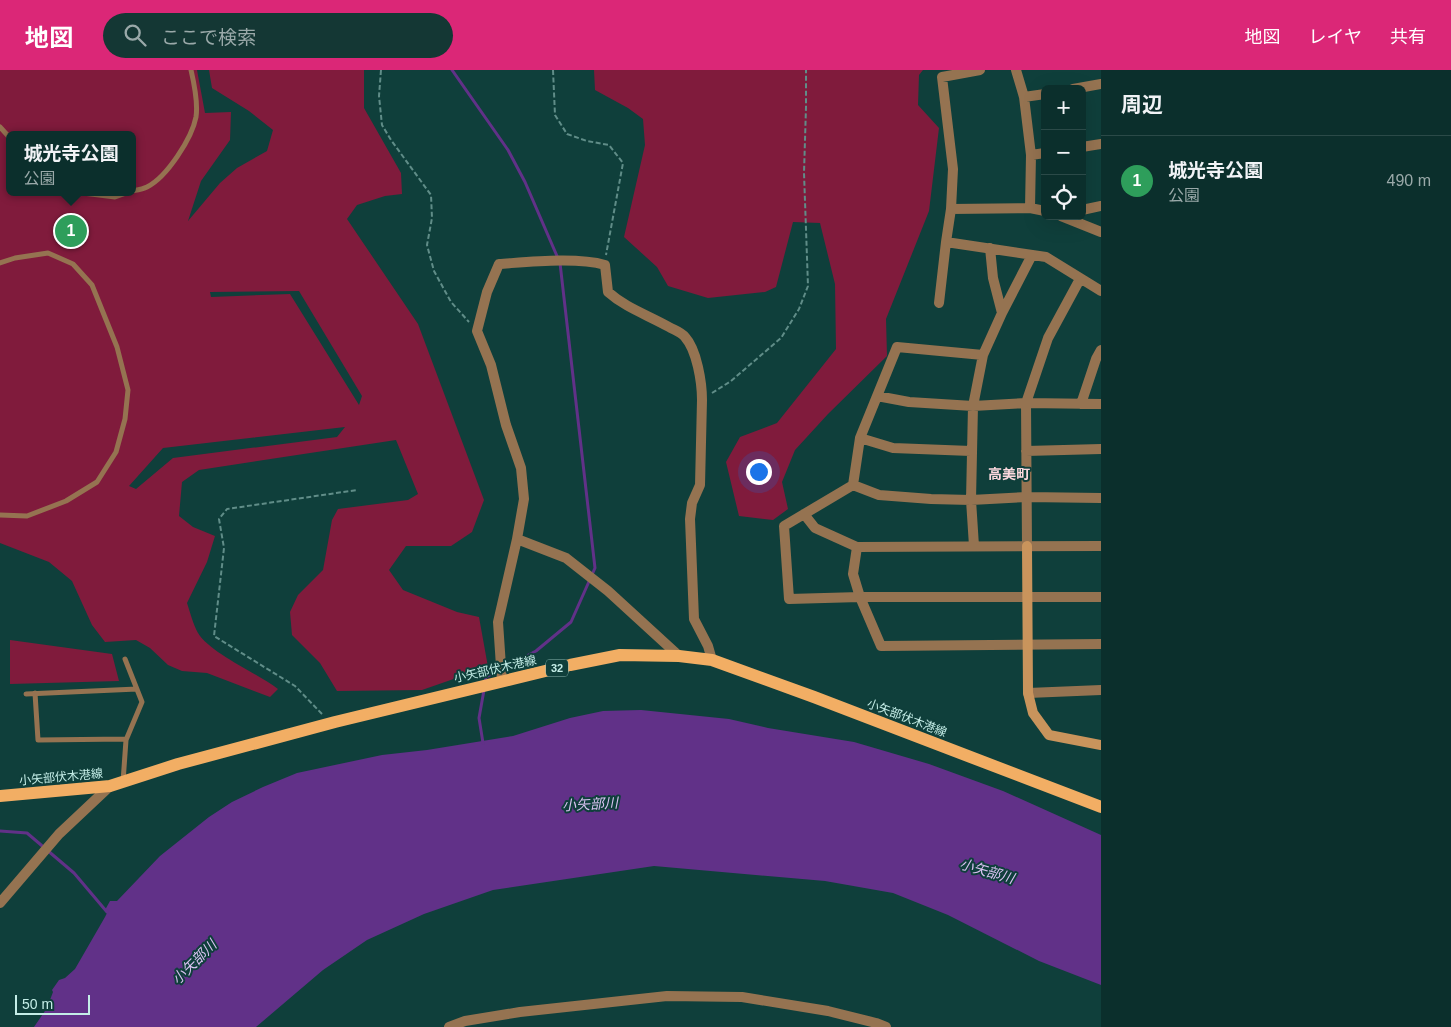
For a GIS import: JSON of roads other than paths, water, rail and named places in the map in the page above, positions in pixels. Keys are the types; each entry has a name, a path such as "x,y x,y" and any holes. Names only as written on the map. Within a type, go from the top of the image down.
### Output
{"main road":[{"name":"小矢部伏木港線","path":"0,796 110,786 178,764 331,723 570,665 620,655 679,656 712,660 1101,807"}],"street":[{"path":"939,303 951,209 953,168 942,77 980,70"},
{"path":"1016,70 1024,97 1031,155 1030,208"},
{"path":"1086,87 1101,84"},
{"path":"1024,97 1041,95"},
{"path":"1086,146 1101,144"},
{"path":"1031,155 1041,154"},
{"path":"1086,209 1101,206"},
{"path":"951,209 1030,208 1041,211"},
{"path":"1072,220 1101,232"},
{"path":"946,242 1046,257 1101,291"},
{"path":"990,248 993,278 1002,312"},
{"path":"974,546 970,500 973,406 983,355 1002,312 1032,255"},
{"path":"502,681 498,622 524,499 521,468 506,425 491,366 478,331 487,292 499,264 596,262 605,265 608,292 620,303 650,316 685,336 694,350 702,389 702,400 700,485 692,503 690,519 694,619 708,646 712,660"},
{"path":"1080,279 1048,338 1026,403 1028,693 1033,713 1049,735 1101,745"},
{"path":"853,486 860,438 897,347 983,355"},
{"path":"1081,404 1096,359 1101,350"},
{"path":"877,396 909,402 973,406 1026,403 1101,404"},
{"path":"860,438 893,448 971,450"},
{"path":"1026,451 1101,450"},
{"path":"1101,498 1027,497 970,500 879,495 853,486 784,526 789,599 860,597 1101,597"},
{"path":"804,514 815,528 857,548 1101,546"},
{"path":"517,539 566,558 608,591 679,656"},
{"path":"857,548 853,574 860,597 881,646 1101,644"},
{"path":"1028,693 1101,690"},
{"path":"0,903 59,834 110,786"},
{"path":"448,1027 465,1021 520,1012 667,996 742,997 828,1011 886,1027"}],"lane":[{"path":"136,190 148,186 168,168 185,146 196,116 191,70"},
{"path":"0,263 15,258 48,253 73,264 92,284 117,347 128,390 125,420 116,452 97,482 66,501 27,516 0,515"},
{"path":"122,782 126,739 142,702 125,659"},
{"path":"26,694 137,689"},
{"path":"35,693 38,740 126,739"}],"water":[{"name":"小矢部川","path":"641,710 729,719 768,728 854,742 929,764 1003,791 1101,835 1101,985 1039,961 948,915 893,893 825,881 654,866 493,890 424,914 367,940 323,970 256,1027 34,1027 47,1008 52,990 59,980 65,978 75,969 105,917 107,913 105,910 110,901 117,901 160,856 209,817 232,802 297,773 382,755 427,750 513,736 570,718 603,711"}],"waterway":[{"path":"452,70 508,150 525,182 560,263 595,568 571,622 536,651 504,668"},
{"path":"485,682 486,677 499,670"},
{"path":"483,743 479,718 484,690"},
{"path":"0,831 27,833 74,873 107,912"}],"place":[{"name":"城光寺公園","path":"71,231"}],"district":[{"name":"高美町","path":"1009,474"}]}
